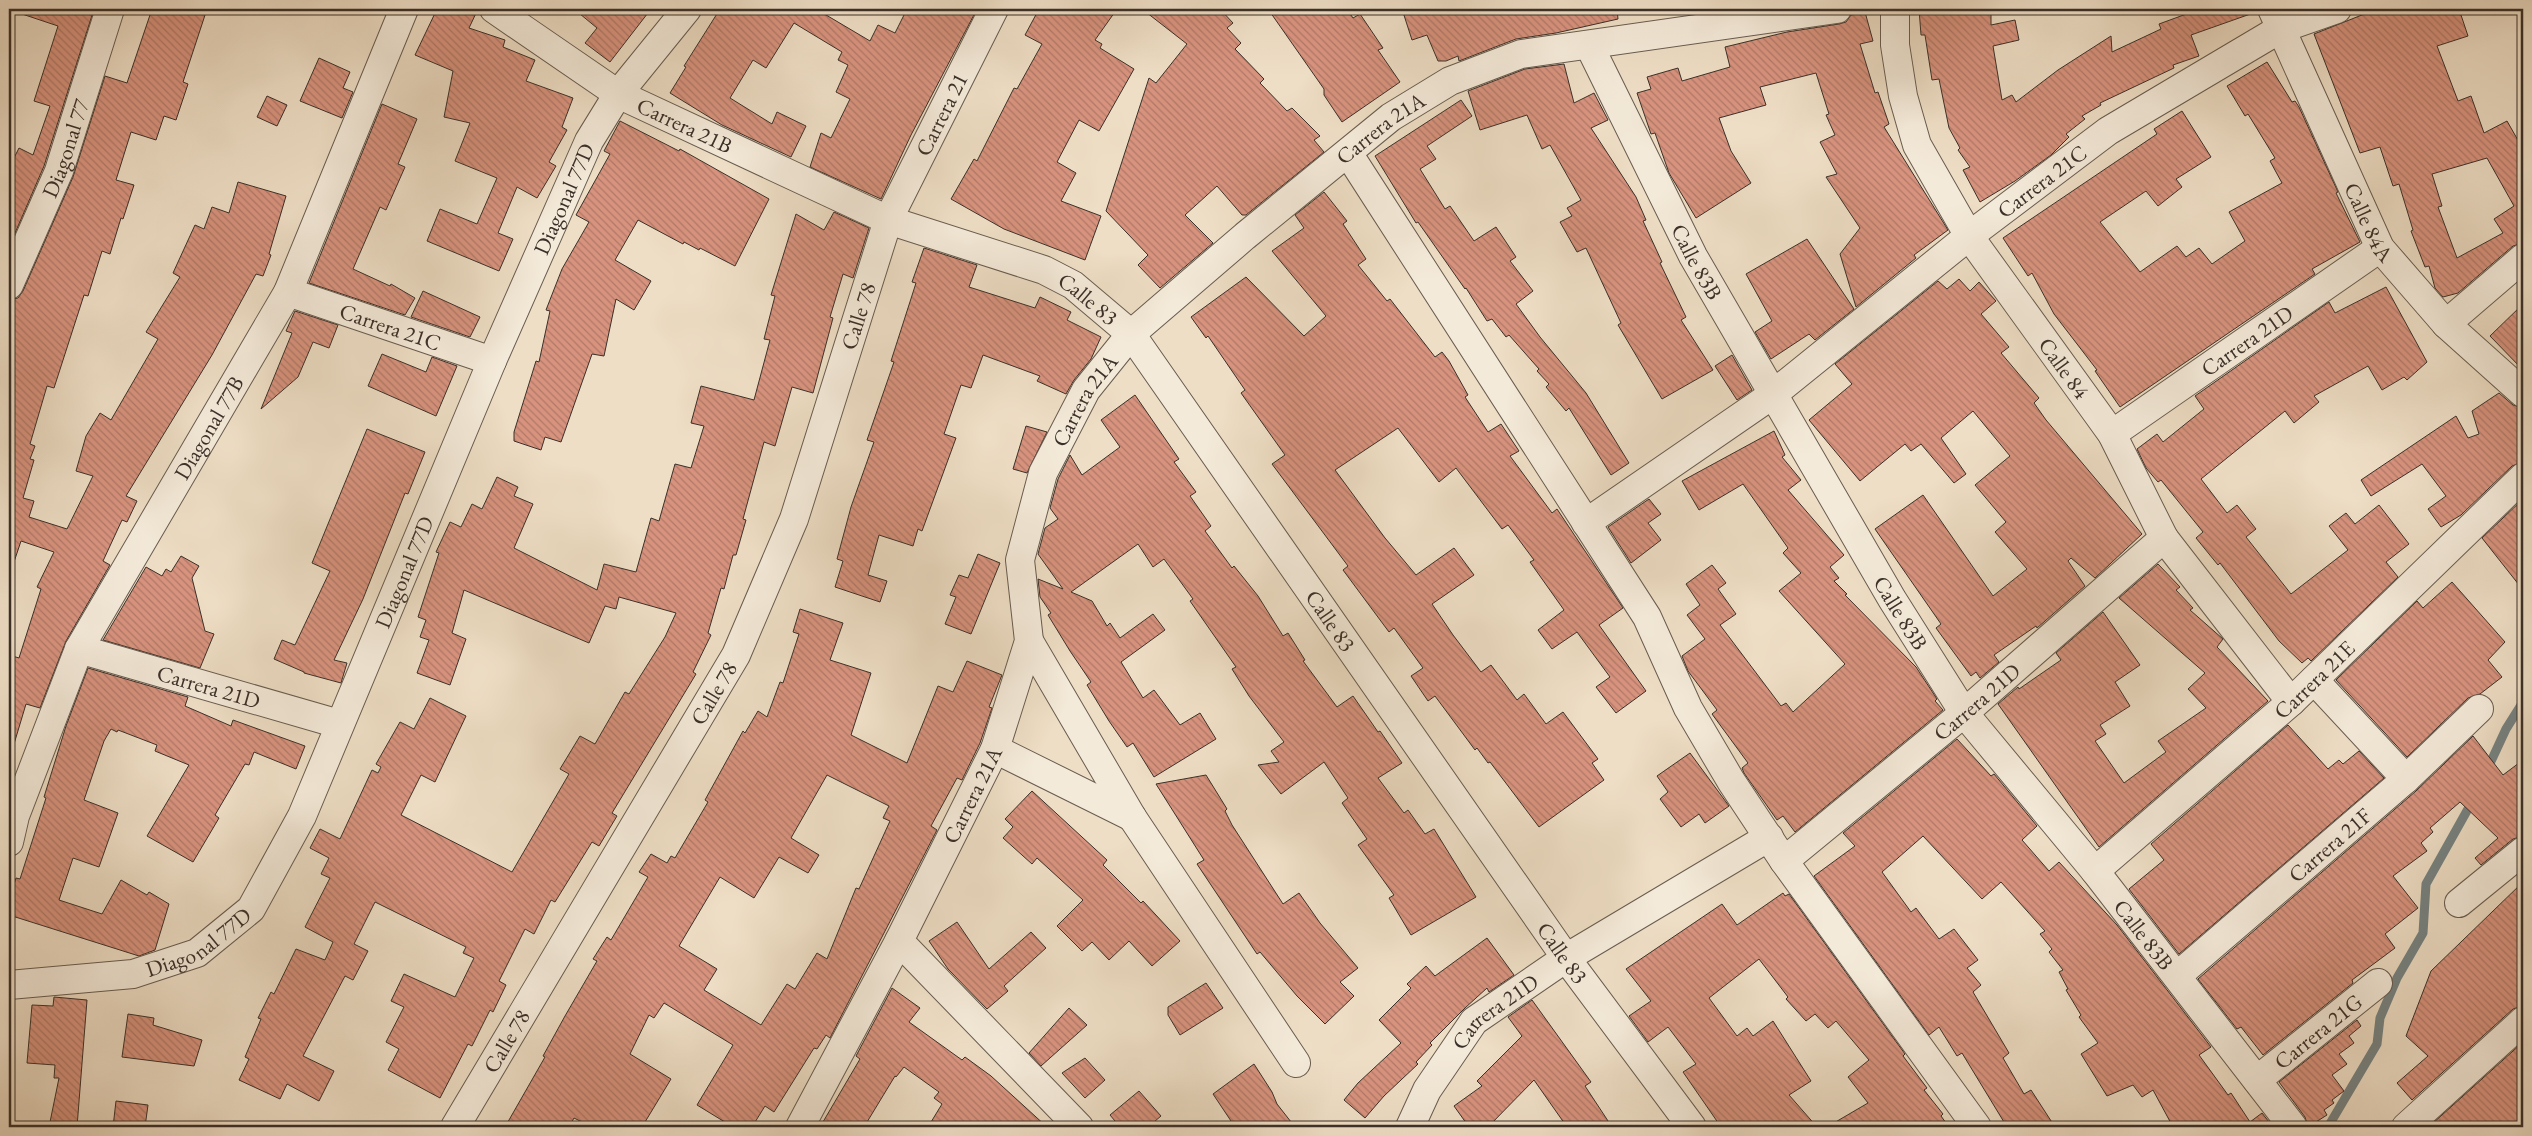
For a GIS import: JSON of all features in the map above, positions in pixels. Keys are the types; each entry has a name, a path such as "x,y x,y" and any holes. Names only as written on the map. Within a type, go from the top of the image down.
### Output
{"street":[{"name":"Diagonal 77","path":"9,285 59,171 110,9"},
{"name":"Diagonal 77B","path":"9,842 15,816 79,649 288,292 404,9"},
{"name":"Carrera 21B","path":"494,9 618,94 888,220"},
{"name":"Diagonal 77D","path":"9,985 132,974 198,953 251,909 302,816 492,361 589,141 618,94 687,9"},
{"name":"Carrera 21","path":"888,220 994,9"},
{"name":"Carrera 21A","path":"800,1127 899,941 995,749 1029,641 1020,560 1043,473 1086,390 1131,334 1238,242 1392,117 1450,81 1521,54 1837,9"},
{"name":"Calle 84","path":"1895,9 1894,45 1904,96 1917,145 1969,236 2112,434 2164,538 2291,702"},
{"name":"Carrera 21C","path":"1586,523 1772,395 1969,236 2108,131 2276,19 2337,9"},
{"name":"Calle 84A","path":"2276,19 2380,248 2446,324 2523,394"},
{"name":"Calle 83B","path":"1589,45 1693,256 1892,600 1964,713 2095,871 2294,1127"},
{"path":"1348,153 1647,616 1688,708 1731,781 1784,861 1977,1127"},
{"name":"Calle 83","path":"888,220 1044,270 1073,285 1131,334 1566,958 1692,1127"},
{"name":"Calle 78","path":"455,1127 736,655 794,519 888,220"},
{"name":"Carrera 21D","path":"2112,434 2380,248"},
{"path":"2446,324 2523,258"},
{"name":"Carrera 21C","path":"288,292 492,361"},
{"name":"Carrera 21E","path":"2095,871 2291,702 2523,477"},
{"name":"Carrera 21D","path":"1784,861 1964,713 2164,538"},
{"path":"1029,641 1132,817 1296,1063"},
{"name":"Carrera 21D","path":"79,649 339,724"},
{"path":"2314,680 2406,779"},
{"name":"Carrera 21F","path":"2177,976 2406,779 2479,709"},
{"path":"995,749 1132,817"},
{"name":"Carrera 21D","path":"1410,1127 1427,1090 1474,1021 1566,958 1769,837"},
{"path":"2459,903 2523,851"},
{"path":"899,941 1079,1127"},
{"name":"Carrera 21G","path":"2257,1080 2378,982"},
{"path":"2406,1127 2523,1021"}],"building":[{"path":"19,9 94,9 44,166 9,247 9,168 19,148 33,155 50,106 34,101 58,26 19,13"},
{"path":"152,9 207,9 183,82 188,84 176,120 164,116 156,140 131,132 116,180 134,185 123,219 121,218 110,254 102,251 88,296 84,295 54,388 47,386 30,444 35,446 30,459 34,460 23,498 34,501 29,517 67,529 93,476 76,471 86,436 100,413 111,420 158,339 146,332 180,277 173,273 195,225 204,229 212,207 229,213 238,182 286,196 269,254 271,255 263,276 256,274 212,355 126,496 137,501 127,522 122,520 103,561 110,565 66,641 40,708 26,704 14,744 9,743 9,655 19,658 41,589 37,587 54,552 21,541 13,565 9,564 9,300 18,298 23,291 73,177 105,76 127,83"},
{"path":"437,9 478,9 469,28 505,40 503,47 535,60 526,81 573,98 562,127 567,130 549,162 556,166 537,198 517,187 498,233 513,239 499,271 427,241 440,209 477,224 497,178 455,161 470,123 444,117 453,71 415,55"},
{"path":"574,9 651,9 610,62 585,43 597,28"},
{"path":"720,9 816,9 870,41 878,25 895,33 907,9 977,9 911,135 881,199 810,167 821,133 831,138 850,99 836,92 848,65 838,60 842,52 794,23 766,68 753,60 730,98 772,124 777,112 806,126 791,157 722,125 670,93 686,67 684,66"},
{"path":"1039,9 1117,9 1095,40 1102,44 1100,48 1134,69 1099,131 1079,120 1057,162 1076,173 1061,201 1101,216 1085,260 1004,229 951,199 974,159 977,161 1014,88 1017,89 1042,44 1025,35"},
{"path":"1142,9 1220,9 1233,23 1227,28 1241,43 1235,49 1264,79 1260,83 1287,111 1292,108 1320,136 1314,140 1324,152 1246,215 1242,215 1217,186 1185,215 1213,243 1160,288 1138,265 1148,255 1106,211 1149,78 1156,83 1187,44"},
{"path":"1268,9 1347,9 1353,18 1360,14 1383,48 1378,50 1400,82 1342,122 1324,95 1324,89"},
{"path":"1402,9 1617,9 1618,19 1556,33 1516,39 1459,61 1458,56 1446,61 1438,61 1427,35 1412,40"},
{"path":"1919,9 1991,9 1991,25 2015,20 2019,40 1993,46 2002,100 2012,95 2016,102 2058,70 2111,36 2112,52 2161,29 2159,24 2200,9 2256,9 2256,12 2191,35 2199,56 2173,65 2174,68 2100,103 2101,105 2082,116 2085,119 2066,134 2069,137 2051,155 2015,181 1980,202 1963,170 1970,167 1958,150 1960,148 1949,128 1939,79 1932,80 1925,35 1921,35"},
{"path":"2377,9 2459,9 2468,36 2437,46 2458,101 2471,96 2484,133 2507,121 2523,149 2523,243 2513,246 2458,293 2443,297 2435,288 2429,266 2425,267 2411,231 2413,230 2399,184 2393,186 2380,147 2360,153 2314,34","holes":["2487,158 2514,206 2494,219 2503,233 2457,258 2438,207 2442,206 2432,174"]},
{"path":"1865,12 1873,41 1860,44 1875,93 1878,92 1889,124 1884,127 1948,230 1914,255 1916,258 1856,307 1840,254 1860,228 1826,177 1837,174 1820,142 1835,135 1826,115 1829,114 1816,73 1760,87 1766,105 1719,118 1731,151 1751,183 1696,218 1669,173 1655,133 1651,134 1637,93 1651,89 1647,77 1678,68 1682,81 1730,67 1725,47 1787,32 1839,24 1846,22 1851,15"},
{"path":"319,58 350,72 343,88 353,92 342,118 300,101"},
{"path":"2267,62 2292,102 2295,101 2299,107 2338,192 2336,193 2360,242 2312,269 2315,274 2120,407 2095,371 2097,370 2054,314 2032,273 2028,276 2003,238 2157,134 2154,129 2182,111 2211,157 2176,179 2182,187 2158,206 2146,191 2100,222 2140,272 2177,246 2186,257 2199,248 2212,264 2245,241 2229,212 2282,183 2270,161 2275,158 2248,114 2245,116 2227,86"},
{"path":"1564,64 1574,103 1594,93 1608,120 1591,128 1636,197 1646,220 1643,221 1662,262 1660,263 1686,317 1681,320 1713,370 1662,399 1618,325 1621,323 1586,248 1577,252 1560,222 1572,216 1567,208 1581,200 1550,145 1542,149 1527,115 1480,130 1468,91 1525,69"},
{"path":"267,96 287,105 277,126 257,117"},
{"path":"1461,100 1472,116 1427,146 1436,159 1420,169 1445,209 1450,206 1474,241 1496,227 1516,257 1510,261 1533,291 1516,304 1540,337 1586,393 1629,463 1611,475 1569,408 1566,411 1546,387 1549,384 1537,371 1539,369 1509,335 1506,337 1492,319 1487,321 1466,288 1418,222 1416,223 1375,156"},
{"path":"382,104 417,119 398,164 405,167 386,210 380,207 353,269 390,286 391,284 415,298 405,315 309,283"},
{"path":"620,121 679,151 680,149 769,199 735,266 700,248 699,250 684,242 683,244 638,220 615,260 651,281 634,310 616,299 604,356 592,354 561,442 545,437 541,450 514,441 514,432 536,361 539,362 550,311 546,310 562,269 589,222 576,215 610,154 604,151"},
{"path":"1324,192 1347,221 1343,224 1366,259 1358,265 1387,301 1390,299 1435,357 1442,352 1468,395 1465,397 1488,432 1501,424 1519,451 1510,456 1552,513 1557,509 1623,608 1599,625 1646,691 1616,713 1596,687 1610,677 1577,632 1552,649 1538,630 1564,610 1530,562 1534,560 1508,525 1502,529 1456,468 1439,482 1398,428 1335,470 1385,538 1416,575 1454,548 1474,575 1432,604 1453,635 1481,672 1491,665 1517,700 1524,694 1546,724 1563,712 1598,759 1592,763 1604,780 1539,827 1490,762 1488,763 1477,748 1475,750 1435,696 1428,701 1411,676 1423,668 1394,628 1389,632 1343,570 1348,566 1272,464 1285,455 1241,393 1245,390 1208,336 1206,338 1191,317 1246,277 1304,336 1326,316 1272,251 1304,228 1295,215"},
{"path":"834,212 869,228 853,278 843,274 830,317 833,318 813,393 792,387 775,446 764,442 743,519 746,520 736,555 733,555 724,589 721,588 708,633 711,635 693,672 696,674 612,813 617,816 599,846 592,842 555,902 551,900 534,934 525,929 499,981 506,985 493,1012 490,1010 472,1046 468,1044 440,1098 388,1070 399,1049 386,1042 404,1007 391,1001 404,974 455,997 474,958 463,953 466,947 375,902 354,944 368,951 353,980 345,976 303,1056 334,1071 319,1101 287,1084 280,1099 239,1080 249,1059 245,1057 261,1019 258,1018 271,992 274,994 296,949 325,960 333,942 305,927 330,878 321,874 329,858 310,848 320,829 340,839 372,770 378,773 381,767 376,764 400,722 414,729 430,698 466,716 435,782 421,775 401,815 512,872 569,774 560,769 580,736 595,744 625,692 629,694 665,637 676,613 619,597 616,609 605,606 589,643 464,590 452,633 466,639 450,685 417,673 429,640 420,637 426,620 418,617 439,553 436,552 450,522 461,527 472,504 482,509 497,477 518,487 514,496 533,504 514,548 597,590 604,564 636,572 651,518 659,521 675,464 691,468 704,426 691,423 701,386 754,400 770,340 764,339 775,296 771,295 796,214 824,230"},
{"path":"1807,239 1854,309 1815,340 1809,334 1771,359 1755,332 1772,321 1746,274"},
{"path":"924,248 977,265 969,287 1035,308 1040,297 1071,312 1067,320 1101,337 1091,359 1074,380 1066,394 1037,381 1040,376 983,355 971,388 961,385 944,434 956,438 922,531 918,529 913,546 879,535 868,575 887,581 880,602 835,587 843,561 837,559 851,507 874,442 867,440 894,362 891,361 916,283 912,282"},
{"path":"1959,279 1970,291 1979,282 1996,301 1981,314 2009,347 2001,353 2039,398 2034,403 2046,420 2142,534 2095,578 2071,558 2068,561 2085,586 2037,628 2036,626 1994,655 1999,662 1980,678 1976,672 1971,676 1936,628 1941,624 1875,529 1923,495 1993,596 2027,569 1995,532 2006,522 1975,485 2010,456 1973,411 1941,438 1966,474 1954,483 1921,444 1911,451 1905,444 1860,481 1809,420 1852,384 1835,364 1938,281 1947,289"},
{"path":"2386,287 2427,362 2407,380 2404,377 2382,390 2368,366 2314,396 2319,402 2294,423 2285,411 2201,479 2227,513 2237,505 2256,529 2246,537 2291,594 2348,550 2329,526 2346,513 2355,524 2379,505 2409,544 2386,562 2398,577 2311,661 2308,658 2302,663 2279,641 2220,563 2218,565 2196,538 2203,532 2161,480 2158,482 2146,468 2137,449 2157,434 2163,442 2204,409 2195,396 2329,302 2335,313"},
{"path":"423,291 480,317 470,337 411,317"},
{"path":"2523,304 2523,370 2490,336"},
{"path":"295,311 338,325 329,348 313,342 298,377 261,409 292,333 286,331"},
{"path":"382,354 426,372 432,357 457,366 436,416 368,386"},
{"path":"1732,355 1752,390 1737,400 1715,366"},
{"path":"2499,393 2513,405 2523,408 2523,462 2512,466 2461,515 2441,527 2428,509 2446,496 2422,464 2371,496 2361,480 2456,416 2468,438 2479,434 2472,411"},
{"path":"1135,395 1179,459 1174,462 1196,492 1190,496 1211,526 1205,531 1232,568 1234,566 1258,596 1283,636 1288,633 1305,660 1303,661 1337,707 1353,696 1378,732 1380,731 1402,763 1378,778 1404,813 1408,810 1425,834 1434,829 1476,897 1411,935 1389,898 1394,895 1358,845 1367,839 1342,803 1348,798 1324,762 1281,794 1258,765 1279,762 1271,751 1284,742 1249,696 1232,669 1236,667 1190,601 1193,599 1164,559 1153,567 1138,544 1071,592 1092,601 1107,626 1110,623 1120,638 1153,614 1165,630 1121,662 1143,698 1154,690 1180,725 1200,713 1216,739 1154,777 1133,743 1127,747 1109,721 1087,685 1091,682 1048,615 1051,613 1040,597 1038,579 1063,589 1038,554 1045,528 1058,519 1050,508 1058,479 1070,455 1082,475 1120,447 1101,420"},
{"path":"1026,426 1047,432 1027,473 1013,469"},
{"path":"367,429 425,452 408,494 405,493 363,599 334,660 347,663 341,683 304,673 274,659 282,640 295,645 330,571 312,563"},
{"path":"1774,431 1785,455 1782,457 1801,480 1788,490 1844,555 1830,567 1839,578 1834,581 1847,594 1845,595 1916,667 1937,699 1935,701 1943,710 1795,832 1783,816 1777,820 1744,773 1742,768 1748,763 1712,714 1717,710 1688,671 1682,656 1705,639 1687,615 1700,605 1686,584 1712,565 1726,583 1718,589 1736,614 1720,625 1781,706 1786,703 1793,712 1845,664 1779,591 1801,573 1783,553 1788,548 1743,484 1699,510 1682,481"},
{"path":"1649,499 1661,514 1648,523 1661,540 1631,563 1608,527"},
{"path":"2523,499 2523,590 2482,538"},
{"path":"978,554 1000,563 971,634 945,624 956,597 950,595 959,575 968,578"},
{"path":"181,556 199,566 192,578 205,631 214,634 200,668 103,640 146,567 162,576 166,569 171,572"},
{"path":"2158,564 2180,587 2176,590 2193,608 2190,610 2223,639 2217,647 2268,701 2099,847 1998,704 2018,687 2019,689 2061,660 2056,653 2103,612 2140,665 2115,682 2130,706 2100,725 2106,734 2095,741 2124,783 2166,752 2158,741 2206,708 2188,689 2205,673 2119,598"},
{"path":"2452,582 2505,642 2488,660 2502,677 2480,694 2468,698 2407,757 2336,680 2417,601 2423,608"},
{"path":"800,609 843,623 830,660 871,673 851,735 907,763 938,686 953,692 967,661 1002,675 989,707 992,708 980,743 962,780 957,778 931,826 937,830 830,1038 826,1035 817,1049 814,1048 774,1112 765,1106 752,1127 733,1127 697,1105 733,1045 664,1003 654,1018 649,1015 630,1054 671,1079 642,1127 592,1127 574,1118 569,1127 505,1127 597,961 593,959 607,937 611,940 648,877 639,872 651,854 667,863 671,856 675,858 708,802 705,800 743,731 745,733 758,711 767,717 780,682 783,683 799,634 793,632","holes":["827,775 889,806 883,818 890,821 859,889 856,888 827,959 817,953 795,989 787,984 761,1025 704,990 717,969 679,946 720,877 754,898 779,857 808,873 819,855 791,838"]},
{"path":"88,668 188,697 185,706 231,726 233,720 305,746 296,769 254,752 249,765 245,764 215,815 219,818 193,862 147,836 189,765 155,751 157,745 111,729 104,741 84,800 118,813 99,867 73,858 59,900 102,914 121,880 147,895 149,892 169,904 155,950 139,956 9,915 9,901 16,878 20,879 46,798 44,797 66,726"},
{"path":"2288,725 2328,769 2339,760 2343,764 2359,751 2384,778 2179,954 2129,889 2164,860 2151,844"},
{"path":"2473,736 2503,775 2523,760 2523,836 2513,839 2481,865 2475,858 2498,838 2460,802 2430,828 2433,832 2421,843 2427,851 2393,876 2418,908 2385,934 2395,948 2352,980 2353,983 2263,1055 2241,1027 2237,1029 2198,979 2416,791"},
{"path":"1957,739 1991,776 1994,774 2037,826 2022,840 2049,871 2059,862 2117,925 2211,1047 2199,1055 2228,1095 2231,1093 2250,1122 2262,1113 2273,1127 2173,1127 2153,1090 2142,1097 2133,1085 2107,1096 2081,1054 2098,1043 2079,1017 2081,1015 2066,990 2068,989 2059,972 2063,970 2049,952 2052,949 2040,934 2045,931 2001,882 1982,899 1923,836 1882,872 1911,912 1916,908 1939,939 1954,929 1978,960 1967,968 1981,985 1973,992 2009,1053 2003,1058 2024,1094 2031,1090 2055,1127 2007,1127 1962,1053 1957,1056 1939,1027 1929,1035 1814,876 1855,846 1843,833"},
{"path":"1690,753 1729,806 1705,823 1699,814 1681,827 1660,799 1668,792 1657,776"},
{"path":"1206,775 1227,809 1225,811 1232,825 1283,904 1299,893 1320,923 1358,968 1340,982 1354,996 1325,1024 1297,996 1260,952 1257,954 1197,864 1204,860 1156,784"},
{"path":"1032,791 1107,860 1103,865 1141,903 1143,901 1180,941 1152,966 1129,941 1109,960 1092,942 1082,951 1057,926 1083,900 1037,858 1032,864 1003,838 1013,827 1005,819"},
{"path":"2523,882 2523,1006 2513,1009 2412,1100 2397,1083 2428,1056 2406,1036 2431,971"},
{"path":"1783,893 1785,896 1789,894 1905,1054 1903,1056 1927,1088 1924,1090 1943,1114 1941,1116 1949,1127 1827,1127 1868,1103 1848,1077 1869,1060 1836,1021 1828,1028 1815,1014 1806,1021 1786,999 1788,997 1759,959 1709,998 1737,1036 1747,1028 1753,1036 1773,1021 1811,1081 1789,1095 1817,1127 1721,1127 1683,1072 1696,1064 1668,1027 1648,1042 1629,1016 1651,1001 1626,969 1722,904 1737,925"},
{"path":"957,922 989,969 1031,932 1046,948 1004,986 1008,991 987,1009 948,969 929,941"},
{"path":"1487,938 1514,975 1489,992 1487,988 1465,1008 1430,1043 1432,1045 1416,1062 1418,1064 1384,1096 1365,1118 1344,1100 1358,1083 1401,1043 1379,1020 1411,988 1407,984 1426,966 1435,976"},
{"path":"1206,983 1223,1008 1180,1035 1168,1015 1168,1007"},
{"path":"892,988 920,1008 909,1022 962,1060 965,1057 991,1076 1047,1127 928,1127 942,1104 934,1098 939,1092 904,1067 895,1076 864,1127 820,1127 860,1059 856,1056"},
{"path":"54,997 87,1000 77,1127 49,1127 59,1078 54,1078 55,1065 27,1063 32,1005 53,1006"},
{"path":"1532,1000 1591,1082 1585,1086 1612,1127 1567,1127 1534,1080 1488,1127 1469,1127 1454,1106 1482,1086 1477,1081 1522,1036 1508,1017"},
{"path":"1069,1008 1087,1025 1041,1066 1029,1053"},
{"path":"128,1014 154,1018 153,1025 202,1040 194,1066 122,1057"},
{"path":"2357,1020 2361,1026 2349,1036 2354,1043 2339,1054 2347,1064 2332,1075 2344,1091 2332,1100 2334,1103 2324,1110 2327,1115 2308,1127 2305,1117 2279,1082"},
{"path":"2523,1042 2523,1127 2435,1127 2432,1124"},
{"path":"1085,1058 1105,1080 1085,1098 1062,1073"},
{"path":"1254,1064 1272,1092 1277,1104 1295,1127 1235,1127 1213,1094"},
{"path":"1139,1091 1161,1116 1148,1127 1120,1127 1110,1115"},
{"path":"116,1101 148,1105 145,1127 113,1127"}],"waterway":[{"path":"2487,770 2506,729 2523,702"},
{"path":"2328,1127 2377,1044 2380,1018 2397,978 2423,933 2426,884 2473,800"}]}
